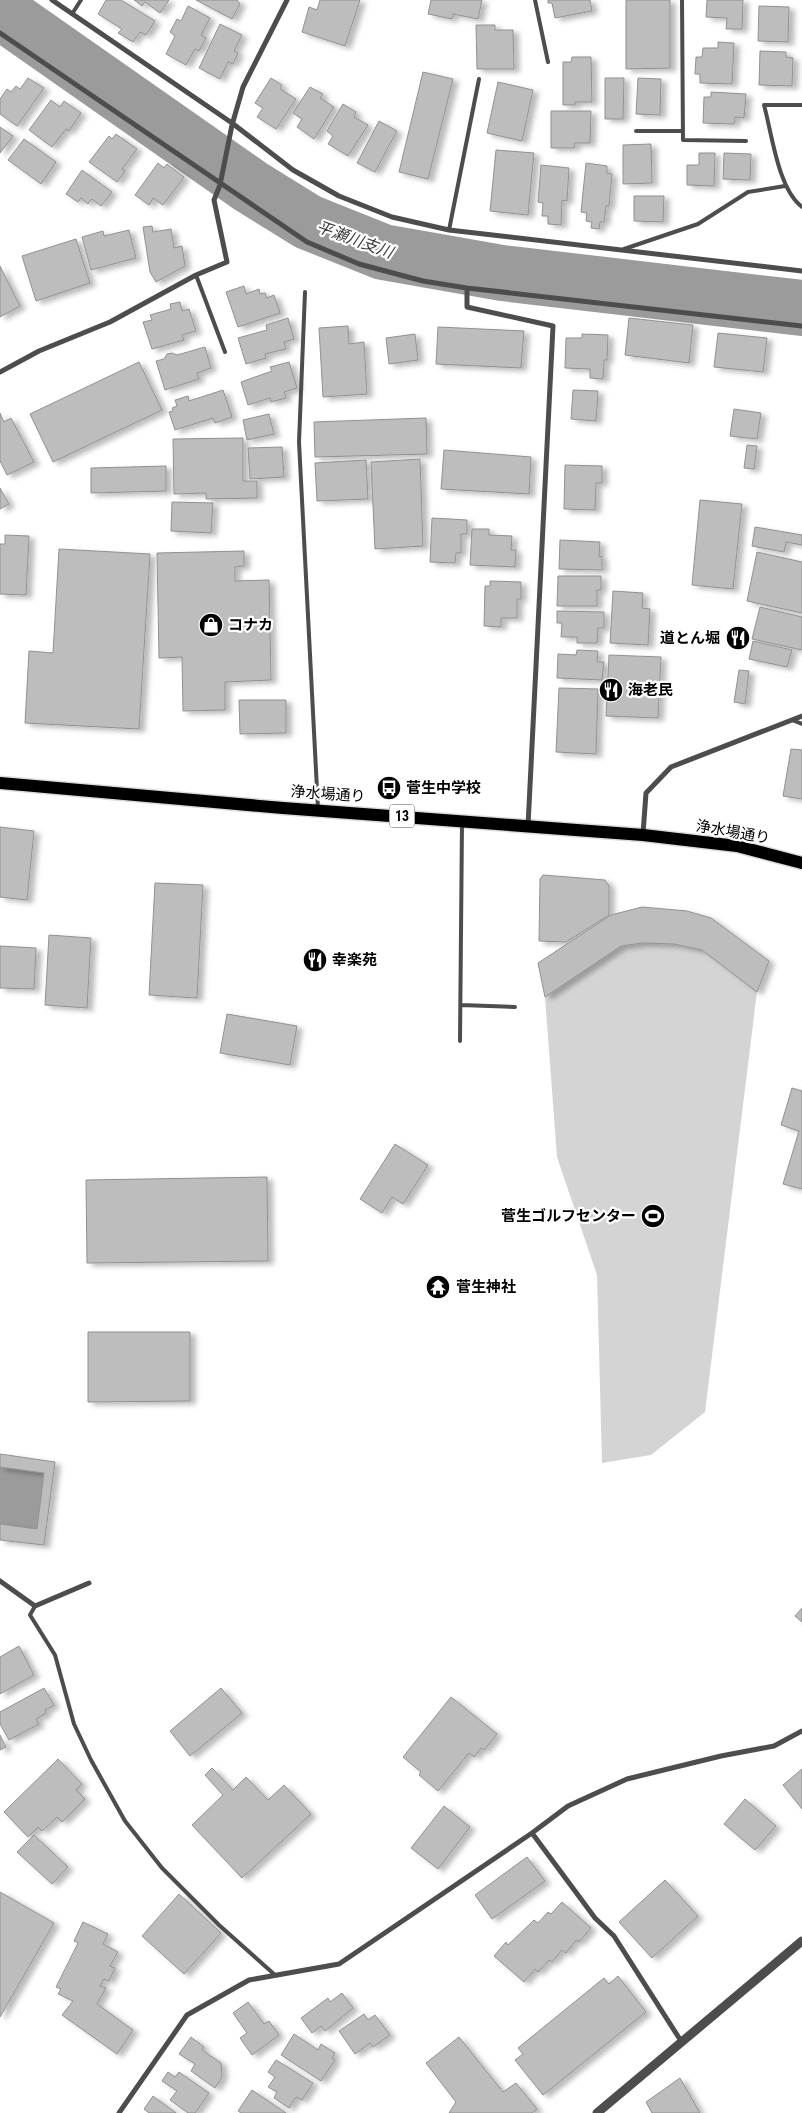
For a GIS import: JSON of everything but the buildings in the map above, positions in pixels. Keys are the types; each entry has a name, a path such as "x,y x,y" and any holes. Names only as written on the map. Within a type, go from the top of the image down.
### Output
{"main road":[{"name":"浄水場通り","path":"0,783 643,835 737,846 802,863"}],"street":[{"path":"52,0 232,124 293,170 339,196 392,217 449,230 802,271"},
{"path":"0,372 39,351 110,322 196,275 226,262 214,200 220,184 232,124 243,87 287,0"},
{"path":"0,33 307,242 359,264 422,281 467,288 802,326"},
{"path":"467,288 468,307 552,326 528,826"},
{"path":"643,835 646,793 671,767 802,716"},
{"path":"0,1581 35,1606 89,1583"},
{"path":"119,2113 187,2015 249,1980 339,1964 532,1833 568,1806 627,1779 721,1756 774,1746 802,1731"},
{"path":"532,1833 595,1918 614,1936 682,2041"},
{"path":"597,2113 802,1942"}],"lane":[{"path":"72,14 81,0"},
{"path":"535,0 548,62"},
{"path":"682,0 683,140 746,141"},
{"path":"449,230 479,79"},
{"path":"802,105 764,105 785,186 793,201 802,207"},
{"path":"636,131 683,131"},
{"path":"624,249 698,224 748,192 785,186"},
{"path":"196,275 225,352"},
{"path":"305,292 299,442 318,809"},
{"path":"790,720 802,724"},
{"path":"460,1041 462,821"},
{"path":"461,1005 514,1007"},
{"path":"35,1606 30,1615 55,1655 74,1724 91,1760 125,1821 162,1868 219,1925 275,1975"}],"shaded area":[{"name":"菅生ゴルフセンター","path":"642,943 674,944 702,950 757,992 705,1412 651,1455 602,1463 597,1275 557,1157 545,997 621,946"},
{"path":"0,1467 44,1473 37,1529 0,1524"}],"waterway":[{"name":"平瀬川支川","path":"0,11 250,186 308,222 383,252 502,273 802,308"}],"place":[{"name":"コナカ","path":"211,625"},
{"name":"道とん堀","path":"738,638"},
{"name":"海老民","path":"611,690"},
{"name":"菅生中学校","path":"389,788"},
{"name":"幸楽苑","path":"315,960"},
{"name":"菅生ゴルフセンター","path":"653,1216"},
{"name":"菅生神社","path":"438,1287"}]}
